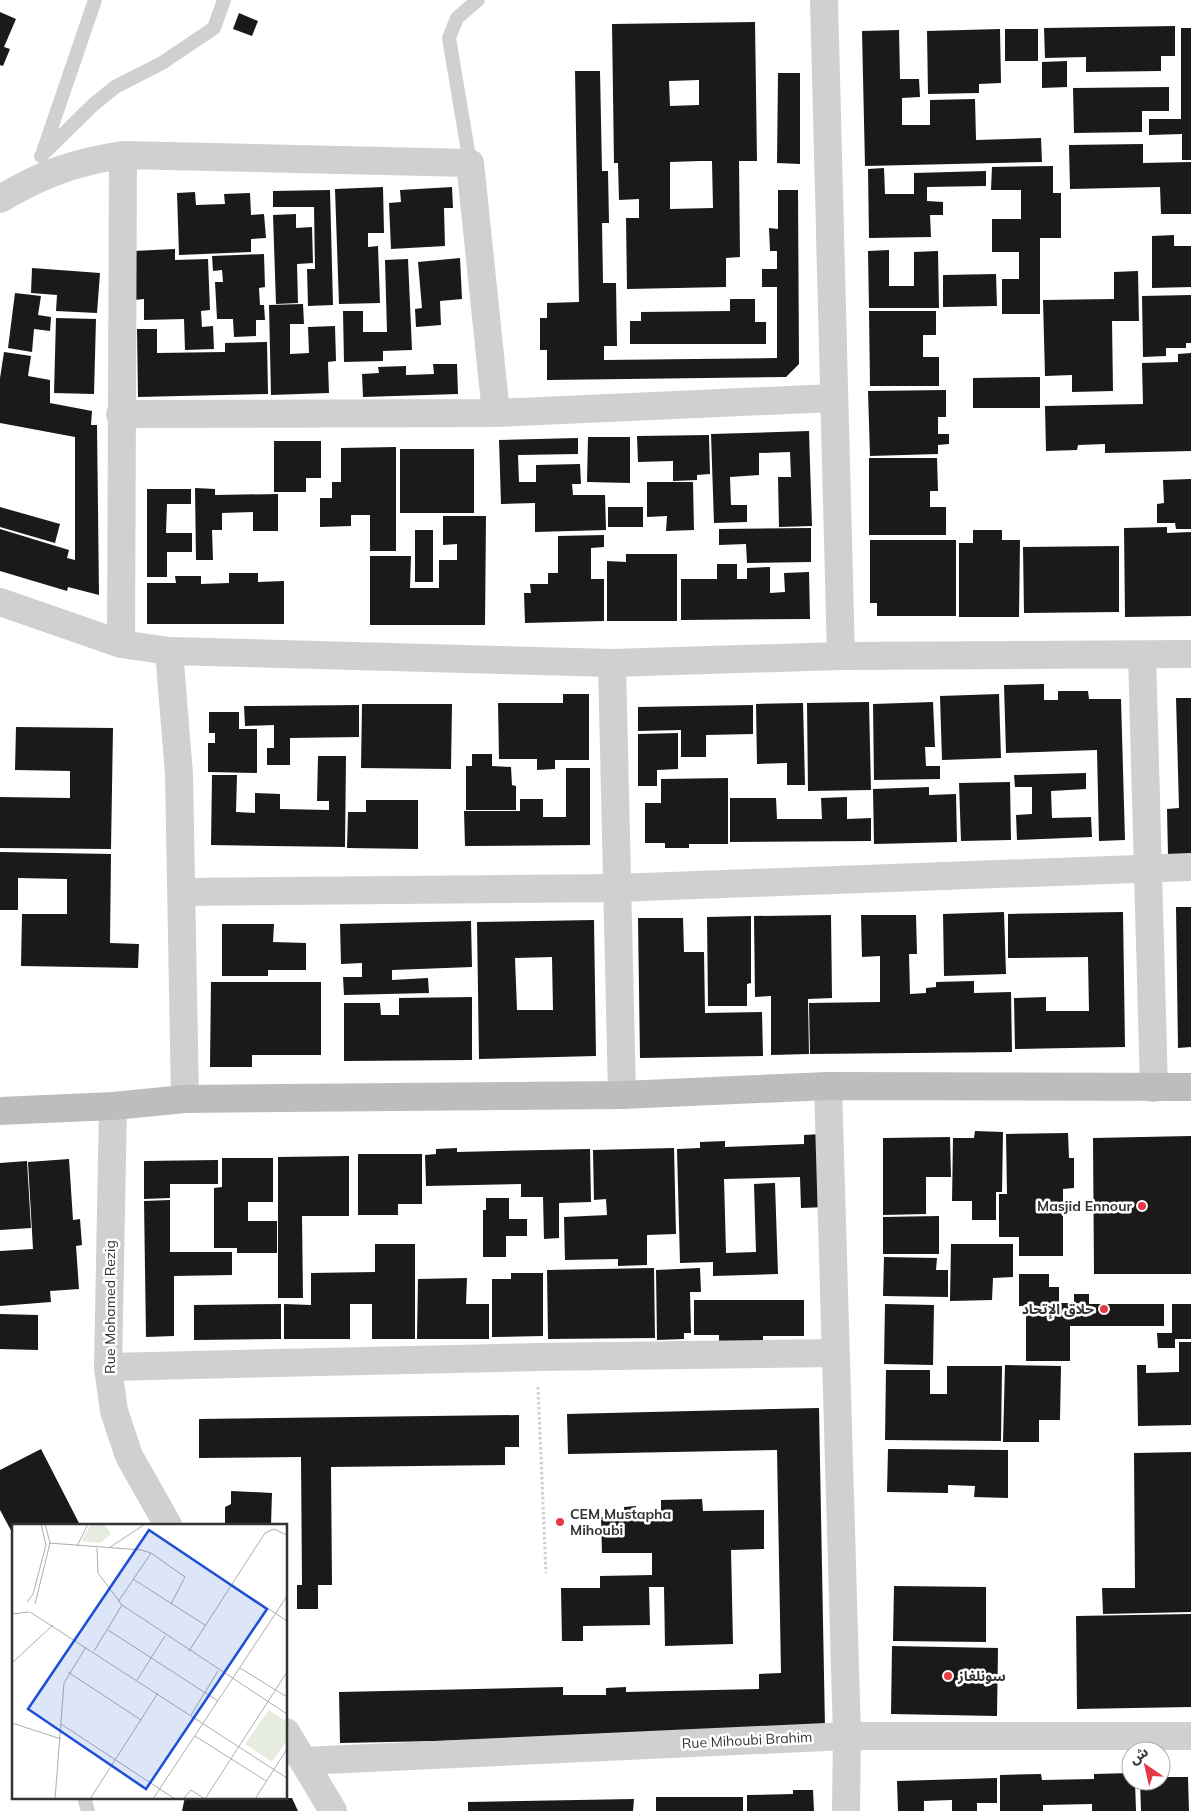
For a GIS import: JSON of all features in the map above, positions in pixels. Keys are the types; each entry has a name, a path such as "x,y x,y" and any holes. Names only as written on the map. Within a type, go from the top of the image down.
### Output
{"main road":[{"path":"0,1111 113,1106 185,1099 622,1095 828,1086 1191,1087"}],"street":[{"path":"824,0 841,656"},
{"path":"121,644 120,414 123,155"},
{"path":"0,199 38,167 123,155 470,163 496,413"},
{"path":"120,414 496,413 833,398"},
{"path":"0,602 121,644 168,651 612,663 841,656 1191,654"},
{"path":"168,651 179,774 183,892 185,1099"},
{"path":"1142,655 1154,1088"},
{"path":"612,663 622,1095"},
{"path":"183,892 616,888 1191,868"},
{"path":"828,1086 847,1736 846,1811"},
{"name":"Rue Mohamed Rezig","path":"113,1106 108,1367 114,1411 129,1456 167,1524"},
{"path":"108,1367 537,1356 835,1353"},
{"path":"288,1735 333,1811"},
{"name":"Rue Mihoubi Brahim","path":"303,1761 847,1736 1191,1736"}],"lane":[{"path":"38,167 95,0"},
{"path":"38,167 93,105 115,87 162,63 214,28 224,0"},
{"path":"470,163 449,38 457,18 478,0"},
{"path":"84,1798 88,1811"}],"path":[{"path":"537,1356 546,1573"}],"building":[{"path":"0,12 16,19 4,47 10,49 3,66 0,65"},
{"path":"239,13 258,21 252,36 233,29"},
{"path":"755,22 757,161 739,161 740,257 726,258 726,287 627,289 626,218 639,218 639,199 619,200 618,163 614,163 612,24","holes":["699,80 699,105 670,106 669,81","712,161 713,208 670,209 670,162"]},
{"path":"1175,26 1175,56 1161,56 1161,71 1086,72 1086,57 1045,58 1044,28"},
{"path":"1181,28 1191,28 1191,160 1182,160 1182,134 1149,135 1149,119 1181,119"},
{"path":"1000,29 1001,83 979,84 979,93 928,94 927,31"},
{"path":"1005,29 1038,29 1038,61 1005,61"},
{"path":"899,30 900,79 919,79 920,97 902,98 902,125 930,125 930,100 975,99 976,140 1041,138 1042,162 865,166 862,31"},
{"path":"1067,61 1067,87 1042,88 1042,62"},
{"path":"575,71 600,71 602,171 608,171 609,223 602,223 603,283 616,283 617,346 604,346 604,360 777,358 777,287 762,287 762,269 777,269 777,251 770,251 769,228 778,229 778,190 798,190 799,364 786,377 547,380 547,350 540,350 540,318 547,318 547,303 579,302"},
{"path":"778,73 800,73 800,164 777,163"},
{"path":"1169,87 1169,111 1142,111 1142,132 1074,133 1073,88"},
{"path":"1143,144 1143,163 1191,162 1191,214 1161,214 1160,187 1070,189 1069,145"},
{"path":"1053,166 1053,193 1061,193 1061,238 1040,238 1040,314 1002,314 1002,279 1019,279 1019,252 992,252 992,219 1021,219 1021,190 991,190 992,167"},
{"path":"884,168 885,194 914,194 914,173 986,171 986,186 927,187 927,201 943,202 943,215 930,215 931,237 869,238 868,169"},
{"path":"383,187 384,233 368,233 368,247 378,246 380,303 339,304 335,189"},
{"path":"452,187 453,208 444,208 445,246 391,249 389,203 401,202 400,190"},
{"path":"330,190 333,305 308,306 307,269 315,269 314,207 273,207 273,191"},
{"path":"195,192 196,205 225,204 224,194 250,193 251,215 264,214 266,238 251,239 251,252 179,255 177,193"},
{"path":"296,214 296,228 312,227 313,263 297,264 298,303 276,304 273,215"},
{"path":"1174,235 1174,246 1191,246 1191,287 1152,288 1152,236"},
{"path":"175,249 175,260 208,259 210,310 201,311 202,327 213,326 214,349 185,350 184,319 144,320 144,299 134,300 133,251"},
{"path":"889,250 889,286 914,286 914,252 938,251 939,308 869,308 868,251"},
{"path":"264,254 265,287 259,288 260,305 264,305 265,320 256,320 256,336 234,337 233,319 217,319 215,282 223,282 222,270 213,271 212,256"},
{"path":"460,258 462,299 440,301 441,325 416,327 415,309 422,308 418,262"},
{"path":"408,259 412,350 383,351 383,361 344,362 343,311 363,311 363,332 387,332 385,260"},
{"path":"32,268 100,273 97,313 56,311 57,295 31,293"},
{"path":"1138,271 1139,321 1112,321 1113,391 1072,392 1072,375 1045,376 1043,300 1114,299 1114,272"},
{"path":"996,274 997,306 943,307 943,275"},
{"path":"15,293 41,296 38,315 51,317 50,331 34,329 32,352 8,348"},
{"path":"1191,295 1191,343 1186,343 1186,348 1166,348 1166,356 1143,357 1142,296"},
{"path":"730,299 755,299 755,322 766,322 766,344 630,344 630,321 641,321 641,312 730,311"},
{"path":"303,304 304,324 290,324 290,354 309,353 308,327 335,326 336,361 328,362 329,393 271,395 269,305"},
{"path":"869,311 936,311 936,335 923,335 923,357 939,357 939,386 870,386"},
{"path":"56,318 96,319 94,394 54,393"},
{"path":"137,329 157,329 157,353 225,352 225,343 267,342 268,394 138,397"},
{"path":"4,352 31,356 28,376 50,380 50,403 92,411 91,425 97,425 99,595 68,587 67,591 0,571 0,529 69,550 67,558 75,560 75,437 0,423 0,378"},
{"path":"1191,353 1191,451 1105,453 1105,444 1078,445 1077,450 1046,451 1045,406 1143,404 1142,363 1178,362 1178,354"},
{"path":"433,364 457,364 458,394 363,397 362,374 379,373 378,367 406,366 406,375 434,374"},
{"path":"1040,377 1040,408 973,408 973,378"},
{"path":"946,390 946,417 938,417 938,434 949,434 949,444 938,445 938,454 870,456 868,391"},
{"path":"809,431 812,526 779,527 778,477 791,477 790,452 759,453 759,475 730,477 731,505 747,505 747,522 714,523 711,434"},
{"path":"709,435 710,474 697,475 697,480 673,481 673,461 638,462 637,436"},
{"path":"588,437 630,437 630,483 587,482"},
{"path":"578,438 578,454 518,455 519,482 536,482 536,465 580,464 581,484 572,484 573,495 605,495 606,530 535,532 535,503 501,504 499,440"},
{"path":"274,441 321,441 321,478 306,478 306,492 274,492"},
{"path":"396,447 396,551 370,551 370,515 351,515 351,526 320,527 320,498 332,498 332,482 341,482 341,448"},
{"path":"400,449 474,449 474,513 400,513"},
{"path":"869,458 937,458 938,491 930,491 930,507 946,507 946,535 869,535"},
{"path":"1191,479 1191,529 1176,529 1175,523 1157,523 1157,504 1164,503 1163,480"},
{"path":"647,482 693,482 694,530 666,531 667,516 647,517"},
{"path":"195,488 215,489 215,495 278,494 278,531 253,531 253,512 222,513 222,530 212,530 213,560 196,560"},
{"path":"147,489 191,489 191,504 167,504 166,533 192,533 192,552 167,552 167,577 147,577"},
{"path":"0,507 60,524 55,543 0,527"},
{"path":"608,507 643,507 643,527 608,527"},
{"path":"443,516 486,516 485,625 370,625 370,556 411,556 410,588 439,588 439,560 457,560 457,544 443,545"},
{"path":"1167,527 1167,533 1191,532 1191,616 1125,617 1124,528"},
{"path":"811,528 811,562 747,563 746,544 719,545 719,529"},
{"path":"415,530 433,530 433,582 415,582"},
{"path":"973,530 1002,530 1002,540 1020,540 1019,617 959,617 959,543 973,543"},
{"path":"604,535 604,547 591,548 591,579 604,579 604,621 525,623 524,593 531,593 530,584 548,584 548,573 558,573 558,536"},
{"path":"870,540 956,540 956,616 877,616 877,603 870,603"},
{"path":"1119,546 1119,612 1024,613 1023,547"},
{"path":"626,554 677,554 677,621 607,621 607,561 626,562"},
{"path":"717,564 737,564 737,579 747,579 747,568 770,567 770,593 785,592 784,573 809,572 810,619 681,620 681,579 717,579"},
{"path":"229,573 258,573 258,582 284,581 284,624 147,624 147,583 176,583 175,576 201,576 201,584 229,583"},
{"path":"1044,684 1044,700 1058,700 1058,691 1088,691 1089,699 1121,699 1125,840 1099,841 1097,750 1006,753 1004,685"},
{"path":"563,694 589,694 589,760 555,760 555,769 537,770 537,759 499,759 498,703 563,703"},
{"path":"999,694 1001,758 942,760 940,696"},
{"path":"1176,698 1191,698 1191,855 1168,856 1167,809 1179,808"},
{"path":"869,702 871,790 808,791 807,703"},
{"path":"933,702 935,747 925,747 926,766 940,766 940,779 874,780 873,704"},
{"path":"803,703 805,785 787,785 787,763 757,764 756,704"},
{"path":"362,704 452,704 451,769 361,768"},
{"path":"359,705 359,737 290,738 290,765 267,765 267,748 274,748 274,725 245,726 244,706"},
{"path":"753,705 753,734 706,735 706,757 681,757 681,730 638,731 638,707"},
{"path":"209,712 239,712 239,729 257,729 257,773 208,772 208,743 215,743 215,733 209,733"},
{"path":"16,727 113,728 111,849 0,848 0,797 70,798 70,771 15,770"},
{"path":"678,733 678,769 657,770 657,786 638,786 638,734"},
{"path":"472,754 492,754 492,766 511,767 512,785 516,786 516,810 466,810 466,766 472,766"},
{"path":"318,756 346,756 345,847 211,845 212,775 237,775 236,812 255,813 255,793 280,794 280,809 329,810 329,801 317,801"},
{"path":"566,768 590,768 590,845 465,846 464,811 520,811 520,799 543,799 543,817 566,817"},
{"path":"1086,773 1086,789 1051,791 1052,818 1091,817 1092,837 1017,840 1016,815 1032,814 1032,787 1015,787 1014,775"},
{"path":"728,778 728,844 689,844 689,848 665,848 665,843 645,843 645,803 661,803 661,779"},
{"path":"1010,782 1011,840 961,841 959,783"},
{"path":"929,787 929,795 956,794 957,842 874,844 873,789"},
{"path":"847,797 847,819 871,818 871,841 730,842 730,798 776,798 777,819 822,819 821,798"},
{"path":"366,800 418,800 418,849 347,848 348,812 366,812"},
{"path":"0,852 111,854 110,943 139,944 138,968 21,966 22,914 67,914 67,879 18,878 18,910 0,910"},
{"path":"1176,907 1191,907 1191,1047 1178,1048"},
{"path":"1004,912 1006,974 944,976 943,914"},
{"path":"1123,912 1125,1047 1015,1049 1014,998 1046,997 1046,1011 1089,1011 1088,957 1008,958 1008,914"},
{"path":"831,915 832,998 808,999 809,1054 771,1055 771,996 755,997 754,916"},
{"path":"861,915 916,915 917,954 909,954 910,994 926,993 926,988 936,987 936,982 974,981 974,993 1011,992 1012,1052 810,1054 809,1003 880,1002 880,956 862,957"},
{"path":"751,916 751,983 747,984 747,1006 708,1006 707,917"},
{"path":"638,918 683,918 684,952 704,952 705,1013 762,1012 763,1056 640,1058"},
{"path":"594,920 596,1056 479,1059 477,922","holes":["552,957 553,1010 517,1010 515,958"]},
{"path":"471,921 472,967 392,970 392,980 428,978 429,993 344,995 343,977 362,977 362,963 341,964 340,924"},
{"path":"222,924 274,924 273,942 306,943 306,970 268,970 268,976 222,976"},
{"path":"211,982 321,982 321,1055 252,1055 252,1067 210,1067"},
{"path":"472,997 472,1060 344,1061 344,1003 380,1003 381,1015 399,1015 399,998"},
{"path":"975,1131 1003,1132 1002,1192 996,1192 996,1220 972,1220 972,1201 952,1201 953,1138 974,1138"},
{"path":"1068,1133 1069,1158 1074,1158 1074,1188 1063,1189 1063,1256 1019,1256 1019,1237 999,1237 999,1194 1007,1194 1006,1134"},
{"path":"822,1134 828,1207 801,1208 800,1177 724,1179 726,1253 756,1252 754,1184 775,1183 778,1274 713,1276 713,1262 680,1263 677,1149 700,1148 700,1142 725,1141 725,1147 804,1144 804,1135"},
{"name":"Masjid Ennour","path":"1191,1136 1191,1274 1094,1274 1093,1138"},
{"path":"950,1137 951,1177 926,1177 926,1214 883,1215 883,1138"},
{"path":"457,1148 457,1152 590,1149 591,1202 559,1203 559,1238 544,1239 543,1197 521,1197 521,1184 426,1186 425,1155 436,1154 436,1149"},
{"path":"674,1148 676,1234 647,1235 647,1265 618,1266 618,1259 565,1260 564,1217 607,1215 606,1199 594,1200 593,1150"},
{"path":"358,1154 422,1154 422,1204 398,1204 398,1215 358,1215"},
{"path":"349,1156 349,1216 302,1216 303,1298 278,1298 278,1157"},
{"path":"222,1158 273,1158 273,1202 248,1202 248,1221 277,1221 277,1253 237,1253 237,1248 214,1248 214,1188 222,1187"},
{"path":"69,1159 73,1220 80,1219 82,1245 76,1246 79,1289 50,1291 51,1302 0,1306 0,1251 33,1249 28,1162"},
{"path":"218,1160 218,1184 170,1184 170,1198 144,1199 144,1161"},
{"path":"27,1161 31,1228 0,1230 0,1163"},
{"path":"486,1198 509,1198 509,1219 527,1219 527,1236 506,1236 506,1257 483,1257 483,1210 486,1210"},
{"path":"170,1200 170,1252 232,1252 232,1275 174,1276 174,1336 146,1337 144,1201"},
{"path":"939,1216 939,1254 883,1254 883,1217"},
{"path":"375,1244 415,1244 415,1339 372,1339 372,1304 350,1304 350,1339 284,1339 284,1304 311,1305 311,1273 375,1272"},
{"path":"951,1244 1013,1244 1013,1277 993,1278 992,1300 950,1301"},
{"path":"884,1257 937,1258 936,1270 948,1270 948,1297 883,1296"},
{"path":"654,1268 655,1338 548,1339 547,1270"},
{"path":"700,1268 701,1292 690,1292 691,1333 684,1333 684,1339 657,1340 656,1270"},
{"path":"511,1273 543,1273 543,1336 492,1337 492,1279 511,1279"},
{"path":"1019,1274 1049,1274 1049,1287 1059,1287 1059,1303 1074,1303 1074,1294 1089,1294 1089,1304 1164,1304 1164,1326 1070,1326 1070,1361 1026,1361 1026,1306 1019,1306"},
{"path":"467,1278 466,1304 489,1304 489,1339 417,1339 418,1279"},
{"path":"694,1300 804,1300 804,1336 763,1336 763,1342 719,1343 719,1335 694,1335"},
{"path":"281,1304 281,1339 194,1340 194,1305"},
{"path":"885,1304 934,1305 933,1365 884,1364"},
{"path":"1172,1304 1191,1304 1191,1339 1175,1339 1175,1348 1158,1348 1157,1333 1172,1333"},
{"path":"0,1314 38,1315 38,1350 0,1349"},
{"path":"1179,1342 1191,1342 1191,1425 1138,1426 1137,1365 1146,1365 1146,1373 1179,1372"},
{"path":"1005,1365 1061,1366 1060,1420 1039,1420 1039,1442 1003,1442"},
{"path":"947,1366 1002,1366 1001,1441 885,1440 886,1370 930,1370 930,1394 947,1394"},
{"path":"819,1408 825,1728 783,1734 340,1743 339,1692 563,1687 563,1695 606,1695 606,1688 626,1687 626,1692 759,1689 759,1674 781,1673 777,1450 568,1454 567,1414"},
{"path":"519,1415 519,1447 505,1447 505,1465 331,1467 332,1585 318,1585 318,1609 297,1609 297,1585 302,1585 301,1457 199,1458 199,1419"},
{"path":"41,1449 79,1524 12,1524 12,1532 0,1510 0,1470"},
{"path":"888,1449 1008,1450 1008,1498 974,1497 975,1486 948,1485 948,1493 887,1492"},
{"path":"1191,1452 1191,1612 1103,1614 1102,1588 1135,1588 1134,1453"},
{"path":"231,1491 272,1493 271,1524 225,1524 225,1507 231,1504"},
{"path":"702,1499 703,1511 764,1510 764,1549 731,1550 733,1644 665,1646 664,1587 649,1587 650,1625 583,1626 583,1641 562,1641 561,1588 600,1588 600,1576 652,1575 652,1553 602,1553 601,1517 624,1517 624,1507 636,1506 636,1514 661,1513 661,1500"},
{"path":"894,1586 986,1587 986,1642 893,1641"},
{"path":"1191,1614 1191,1707 1077,1709 1076,1616"},
{"path":"892,1646 998,1648 997,1716 891,1714"},
{"path":"1121,1773 1121,1791 1135,1791 1136,1811 1092,1811 1092,1804 1043,1805 1043,1811 1000,1811 1000,1775 1041,1774 1042,1780 1094,1779 1094,1774"},
{"path":"1171,1777 1188,1777 1189,1811 1141,1811 1140,1791 1171,1791"},
{"path":"997,1778 997,1803 977,1803 977,1811 952,1811 952,1800 924,1801 924,1811 898,1811 897,1781"},
{"path":"793,1790 813,1790 814,1811 747,1811 747,1795 793,1794"},
{"path":"656,1797 743,1797 743,1811 656,1811"},
{"path":"185,1798 288,1798 292,1798 298,1811 182,1811"},
{"path":"634,1799 633,1811 468,1811 468,1802"}],"place":[{"name":"Masjid Ennour","path":"1142,1206"},
{"name":"حلاق الإتحاد","path":"1104,1309"},
{"name":"CEM Mustapha Mihoubi","path":"560,1522"},
{"name":"سونلغاز","path":"948,1676"}]}
